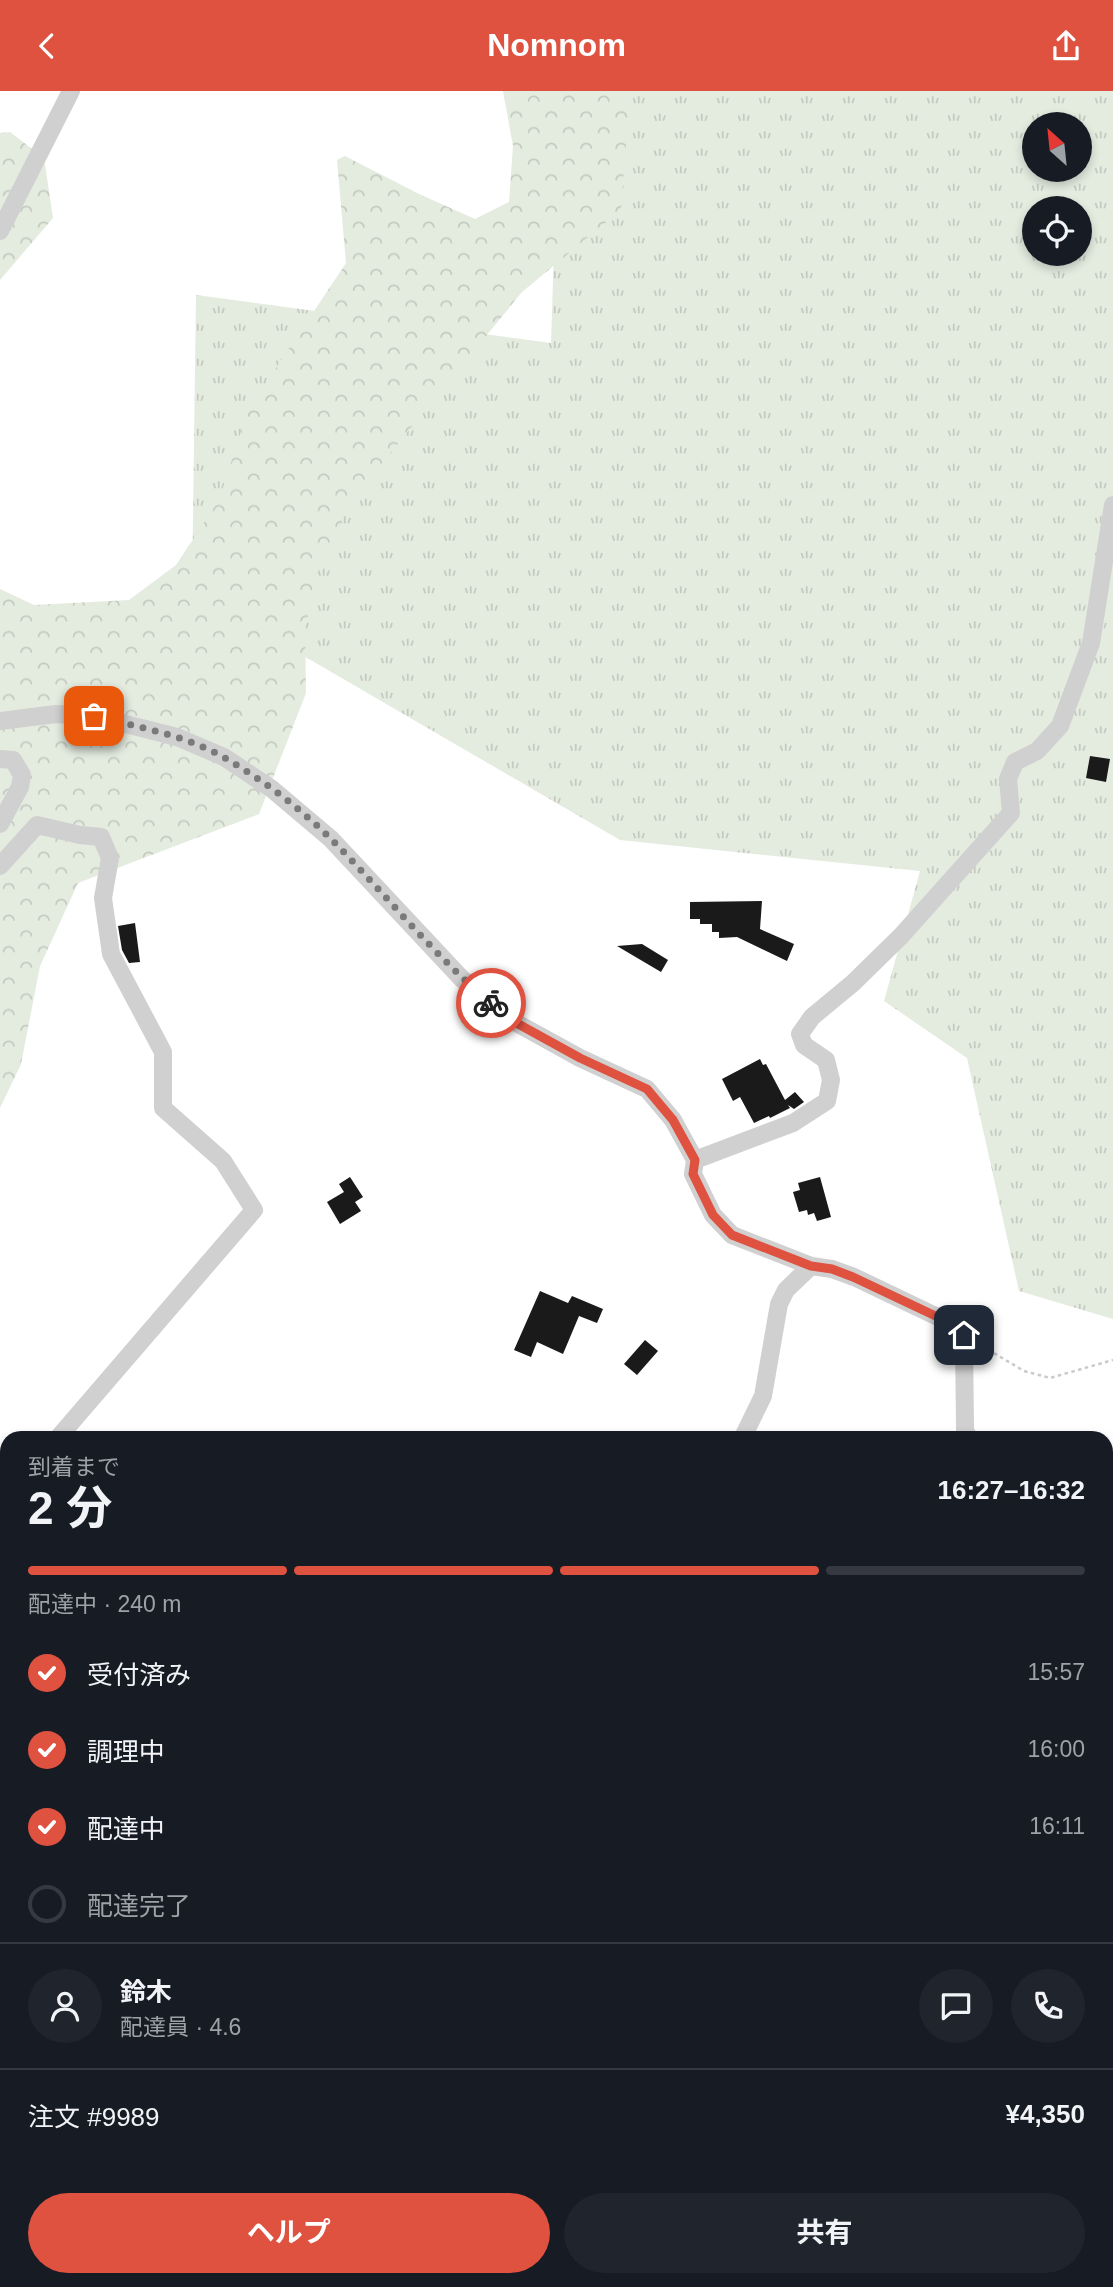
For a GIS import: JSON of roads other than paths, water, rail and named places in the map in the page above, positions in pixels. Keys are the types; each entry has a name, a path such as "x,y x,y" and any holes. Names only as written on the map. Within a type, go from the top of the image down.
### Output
{"street":[{"path":"0,232 71,91"},
{"path":"695,1160 793,1123 827,1101 831,1080 827,1060 804,1045 800,1034 812,1017 853,983 901,936 1011,813 1008,779 1015,762 1037,751 1060,726 1091,643 1113,505"},
{"path":"0,721 55,714 94,716 177,737 224,757 272,789 330,838 462,979 511,1020 580,1058 647,1089 673,1120 695,1160 693,1174 713,1215 732,1235 811,1266 832,1269 853,1277 944,1320 964,1335 965,1431"},
{"path":"0,759 13,760 22,775 20,787 0,824"},
{"path":"0,866 37,825 102,838 110,858 103,898 111,954 163,1052 163,1108 223,1161 254,1210 64,1431"},
{"path":"746,1431 762,1396 779,1304 786,1290 811,1266"}]}
